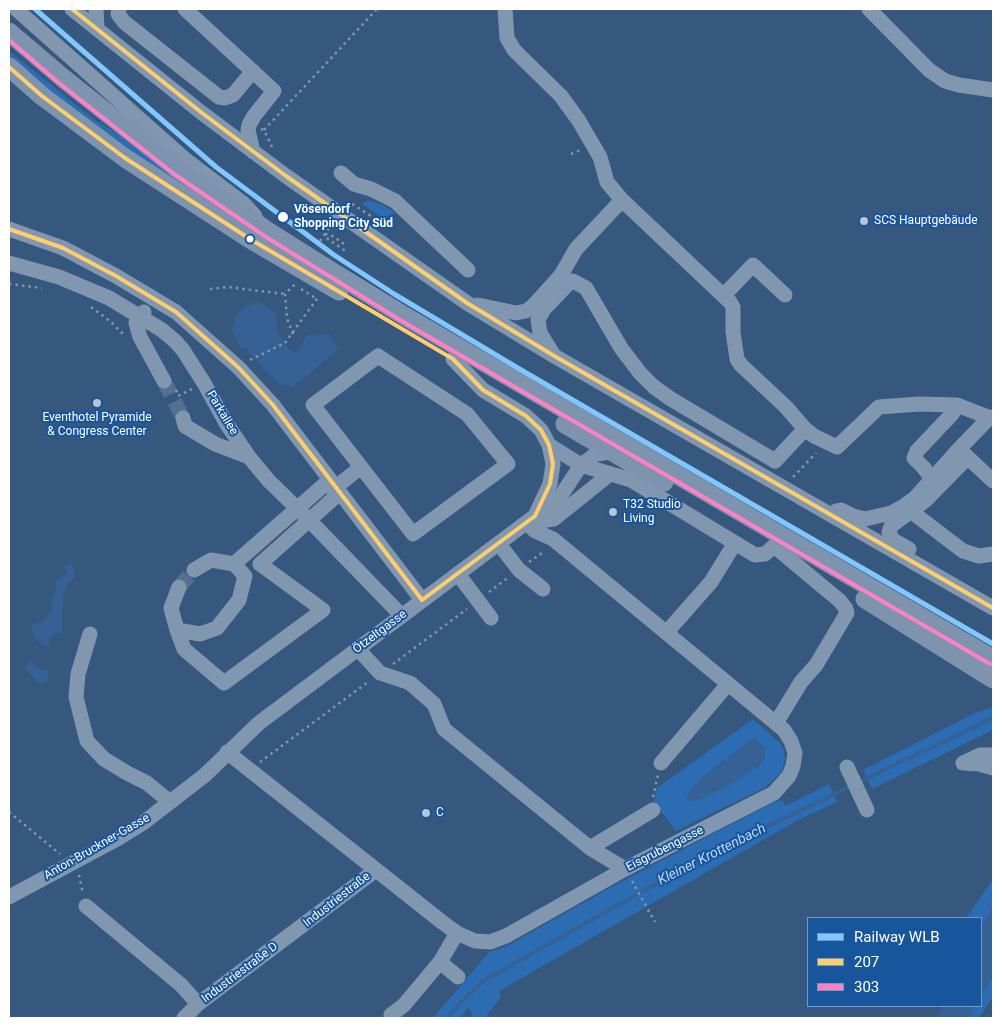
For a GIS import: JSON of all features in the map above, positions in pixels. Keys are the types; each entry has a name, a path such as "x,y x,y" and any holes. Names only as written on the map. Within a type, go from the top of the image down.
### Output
{"main road":[{"path":"9,32 63,78 178,168 269,232 403,315 993,659"},
{"path":"9,67 78,124 178,194 250,239 870,602 993,679"}],"street":[{"path":"16,9 186,160 244,204 269,232"},
{"path":"72,9 253,152 343,218 467,303 556,357 993,608"},
{"path":"96,9 97,29"},
{"path":"119,9 118,14 124,22 219,97 225,98 233,95 253,71"},
{"path":"185,9 274,91 249,125 248,130 253,152"},
{"path":"505,9 505,30 510,44 562,96 600,157 607,182 622,200 724,295 733,307 733,332 737,359 741,365 786,406 805,429 814,436 837,447 879,408 919,404 957,405 992,418 926,500 906,509 865,519 841,510 824,512"},
{"path":"869,9 929,70 945,81 993,90"},
{"path":"341,172 354,184 395,202 468,270"},
{"path":"467,303 516,313 526,311 533,306 561,275 576,249 622,200"},
{"path":"9,229 63,248 153,298 176,312 239,368 273,405 422,600"},
{"name":"Parkallee","path":"9,263 59,277 109,298 162,330 183,350 226,423 249,457 269,481 402,616"},
{"path":"724,295 753,265 785,295"},
{"path":"556,357 542,337 538,320 544,309 567,285 574,281 586,288 621,348 640,373 654,388 671,399 775,461 805,429"},
{"path":"153,298 136,323 140,337 170,385"},
{"path":"378,356 467,414 508,464 413,534 361,467 313,405 378,356"},
{"name":"Ötzeltgasse","path":"454,359 483,390 526,416 541,430 549,445 553,464 550,484 531,519"},
{"path":"932,479 914,458 918,451 952,414 957,405"},
{"path":"183,418 186,426 214,444 249,457"},
{"path":"549,445 581,465 632,480 755,555 765,554 774,546 840,601 846,609 846,613 816,665 801,682 776,723"},
{"name":"Ötzeltgasse","path":"227,752 259,723 422,600 531,519 548,512 581,465 596,454 611,452"},
{"path":"944,580 936,565 893,540 889,532 891,526 932,479 963,453"},
{"path":"963,453 993,481"},
{"path":"177,630 200,634 217,628 239,600 245,576 310,521 334,498 336,487 361,467"},
{"path":"531,519 554,519 610,474"},
{"path":"234,564 324,485 336,487"},
{"path":"906,509 963,550 979,556 993,554"},
{"name":"Eisgrubengasse","path":"227,752 442,922 475,941 490,942 506,936 774,793 789,776 795,753 791,741 776,723 556,542 535,532 531,519"},
{"path":"666,633 711,582 735,543"},
{"path":"498,544 519,570 543,589"},
{"path":"194,570 211,560 234,564 245,576"},
{"path":"179,587 171,608 184,649 224,683 323,610 260,564"},
{"path":"458,574 491,618"},
{"path":"90,634 78,674 76,697 87,741 104,759 147,784 170,802"},
{"path":"358,649 380,673 410,683 434,704 444,729 590,848 627,873"},
{"path":"661,763 728,684"},
{"name":"Anton-Bruckner-Gasse","path":"9,898 76,868 170,802 205,775 227,752"},
{"path":"993,754 980,755 962,764 979,764 993,768"},
{"path":"849,770 864,803"},
{"path":"590,848 653,810"},
{"name":"Industriestraße","path":"298,930 376,870"},
{"path":"86,906 182,985 198,1004"},
{"name":"Industriestraße D","path":"184,1018 198,1004 298,930"},
{"path":"391,1018 391,1015 404,1005 440,962 457,932"},
{"path":"440,962 458,977"}],"path":[{"path":"279,152 271,146 264,130 377,9"},
{"path":"348,202 384,224 400,218"},
{"path":"320,241 330,228"},
{"path":"325,234 331,235 344,244"},
{"path":"325,234 328,239 347,252"},
{"path":"9,284 48,289"},
{"path":"254,358 285,343 293,334 317,299 294,284 285,294 287,318 293,334"},
{"path":"210,289 227,287 285,294"},
{"path":"85,302 111,322 125,336"},
{"path":"170,385 178,396 182,394"},
{"path":"793,478 826,442"},
{"path":"250,770 556,542"},
{"path":"653,810 652,800 661,763"},
{"path":"9,812 76,868 82,886"},
{"path":"627,873 655,922"}],"shaded area":[{"path":"9,51 95,120 127,139 178,180 177,182 68,106 9,57"},
{"path":"368,200 385,206 396,213 383,218 362,204"},
{"path":"257,302 276,313 277,332 289,349 296,353 306,335 330,334 338,349 306,377 291,387 279,384 263,369 245,347 241,349 232,330 235,317 245,307"},
{"path":"72,564 75,577 67,585 63,595 62,633 50,638 49,647 36,640 31,624 42,622 52,610 52,599 55,594 56,581 67,573 63,566"},
{"path":"30,661 42,670 48,671 48,680 43,683 37,683 36,679 24,669"},
{"path":"993,707 993,730 872,789 863,770 973,714"},
{"path":"753,719 780,743 784,751 785,759 781,773 764,788 676,831 654,802 657,788","holes":["754,738 765,748 760,765 727,786 698,800 701,778"]},
{"path":"755,738 765,748 765,758 760,765 727,786 698,800 686,801 689,790 701,778"},
{"path":"829,784 837,802 798,820 499,991 501,997 485,1018 473,1018 469,1007 460,1018 433,1018 489,952 507,946 615,885 776,801 782,800 785,806"},
{"path":"993,879 993,908 982,924 982,917 967,917"},
{"path":"993,908 993,976 982,993 982,924"},
{"path":"993,976 993,997 979,1018 971,1018 973,1007 982,1007 982,993"},
{"path":"942,1007 973,1007 971,1018 936,1018"}],"waterway":[{"name":"Kleiner Krottenbach","path":"859,782 993,718"},
{"name":"Kleiner Krottenbach","path":"447,1018 482,982 687,866 853,785"}],"tunnel":[{"path":"164,381 183,418"},
{"path":"179,587 194,570"}],"rail line":[{"name":"WLB","path":"35,9 216,167 334,255 394,294 521,370 993,644"}],"transit line":[{"name":"207","path":"72,9 202,113 286,176 467,303 556,357 993,608"},
{"name":"303","path":"9,40 59,83 174,174 266,237 400,320 990,664"},
{"name":"207","path":"9,67 42,96 125,158 250,239 453,359 483,390 526,416 541,430 549,445 553,464 550,484 535,516 422,600"},
{"name":"207","path":"9,229 63,248 116,276 176,312 239,368 273,405 422,600"}],"place":[{"name":"Vösendorf Shopping City Süd","path":"283,217"},
{"name":"SCS Hauptgebäude","path":"864,221"},
{"name":"Eventhotel Pyramide & Congress Center","path":"97,403"},
{"name":"T32 Studio Living","path":"613,512"},
{"name":"C","path":"426,813"}]}
